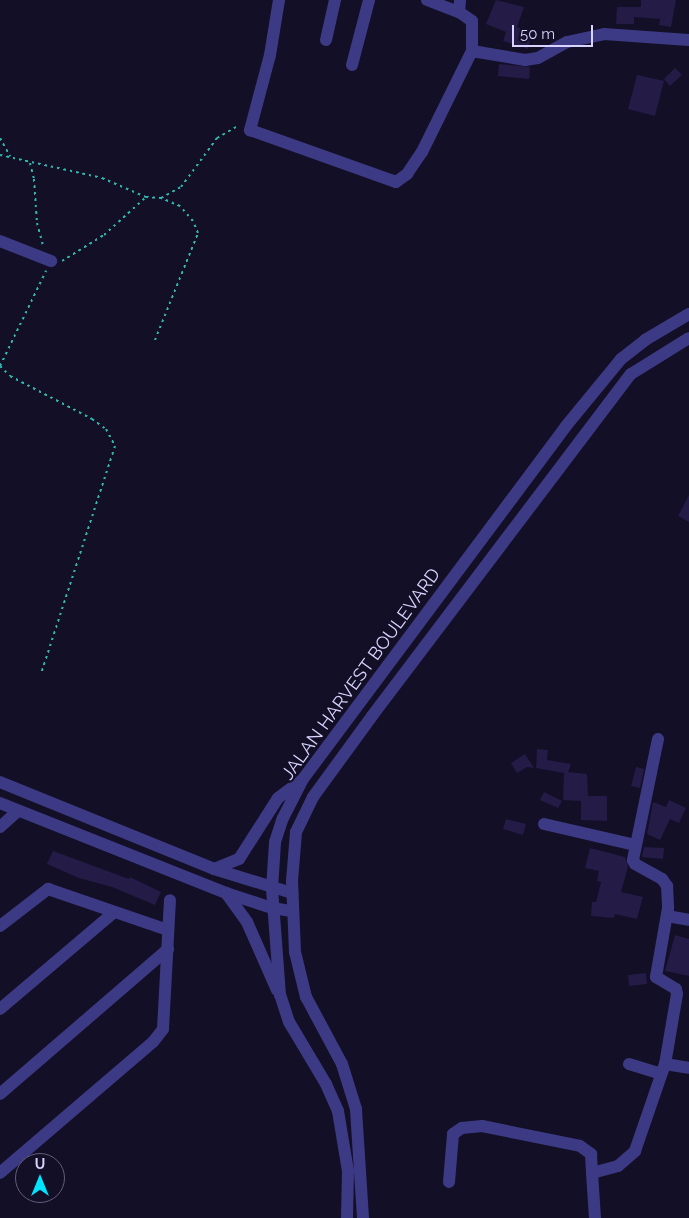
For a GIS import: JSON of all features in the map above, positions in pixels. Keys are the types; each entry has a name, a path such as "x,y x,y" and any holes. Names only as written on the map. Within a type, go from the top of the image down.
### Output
{"street":[{"path":"279,0 270,55 250,130 398,182 422,152 472,52 472,21 460,6 427,0"},
{"path":"326,40 335,0"},
{"path":"352,65 370,0"},
{"path":"472,52 512,60 532,59 567,42 604,34 689,40"},
{"path":"0,241 51,261"},
{"name":"JALAN HARVEST BOULEVARD","path":"347,1218 348,1172 338,1111 326,1084 289,1022 280,995 272,908 275,842 288,808 303,779 566,426 620,359 645,340 689,314"},
{"name":"JALAN HARVEST BOULEVARD","path":"364,1218 356,1109 342,1064 306,997 295,952 292,893 294,842 300,819 313,797 631,374 689,338"},
{"path":"444,589 460,600"},
{"path":"592,1173 618,1166 632,1155 663,1069 677,994 676,990 656,977 667,916 666,883 633,863 635,845 658,738"},
{"path":"214,869 239,859 278,798 303,779"},
{"path":"0,782 214,869 272,889 292,893"},
{"path":"0,803 226,893 272,908 292,910"},
{"path":"0,827 18,811"},
{"path":"544,824 635,845"},
{"path":"0,926 48,889 113,913 168,930"},
{"path":"226,893 247,922 280,995"},
{"path":"0,1173 152,1042 163,1029 170,900"},
{"path":"0,1009 113,913"},
{"path":"667,916 689,920"},
{"path":"0,1094 168,949"},
{"path":"629,1064 663,1069 689,1068"},
{"path":"449,1182 453,1134 462,1128 482,1126 580,1146 591,1154 595,1218"}],"path":[{"path":"162,198 181,187 223,132 237,126 250,130"},
{"path":"0,138 11,156"},
{"path":"0,156 11,156 30,163 102,178 146,197 162,198 180,206 193,221 198,234 155,340"},
{"path":"30,163 34,178 39,236 51,261"},
{"path":"51,261 62,261 90,245 146,197"},
{"path":"41,674 115,446 112,437 92,419 10,376 0,366 51,261"}],"building":[{"path":"496,0 524,7 517,27 532,32 528,49 503,41 506,32 486,24"},
{"path":"641,0 676,0 671,27 659,25 660,19 634,17 634,24 616,24 617,7 641,7"},
{"path":"499,64 530,67 529,79 498,76"},
{"path":"675,68 682,75 670,86 664,79"},
{"path":"637,75 664,81 655,116 628,109"},
{"path":"689,495 689,522 678,516"},
{"path":"537,749 548,750 547,760 571,764 568,772 587,774 588,796 607,796 607,821 581,820 581,801 563,800 564,773 536,768"},
{"path":"525,754 534,768 527,767 517,773 511,763"},
{"path":"636,767 644,769 640,788 631,786"},
{"path":"544,792 562,801 558,808 540,800"},
{"path":"669,800 686,808 679,823 670,819 660,840 647,834 653,802 666,807"},
{"path":"506,819 526,824 523,835 503,829"},
{"path":"644,847 664,848 663,859 642,857"},
{"path":"590,848 625,857 628,867 621,892 643,897 637,919 615,914 614,918 591,916 592,902 596,902 601,882 597,881 599,871 585,868"},
{"path":"53,851 129,879 130,877 161,892 155,905 112,887 79,878 47,864"},
{"path":"675,935 689,939 689,976 665,971"},
{"path":"646,973 647,984 629,986 628,975"}]}
